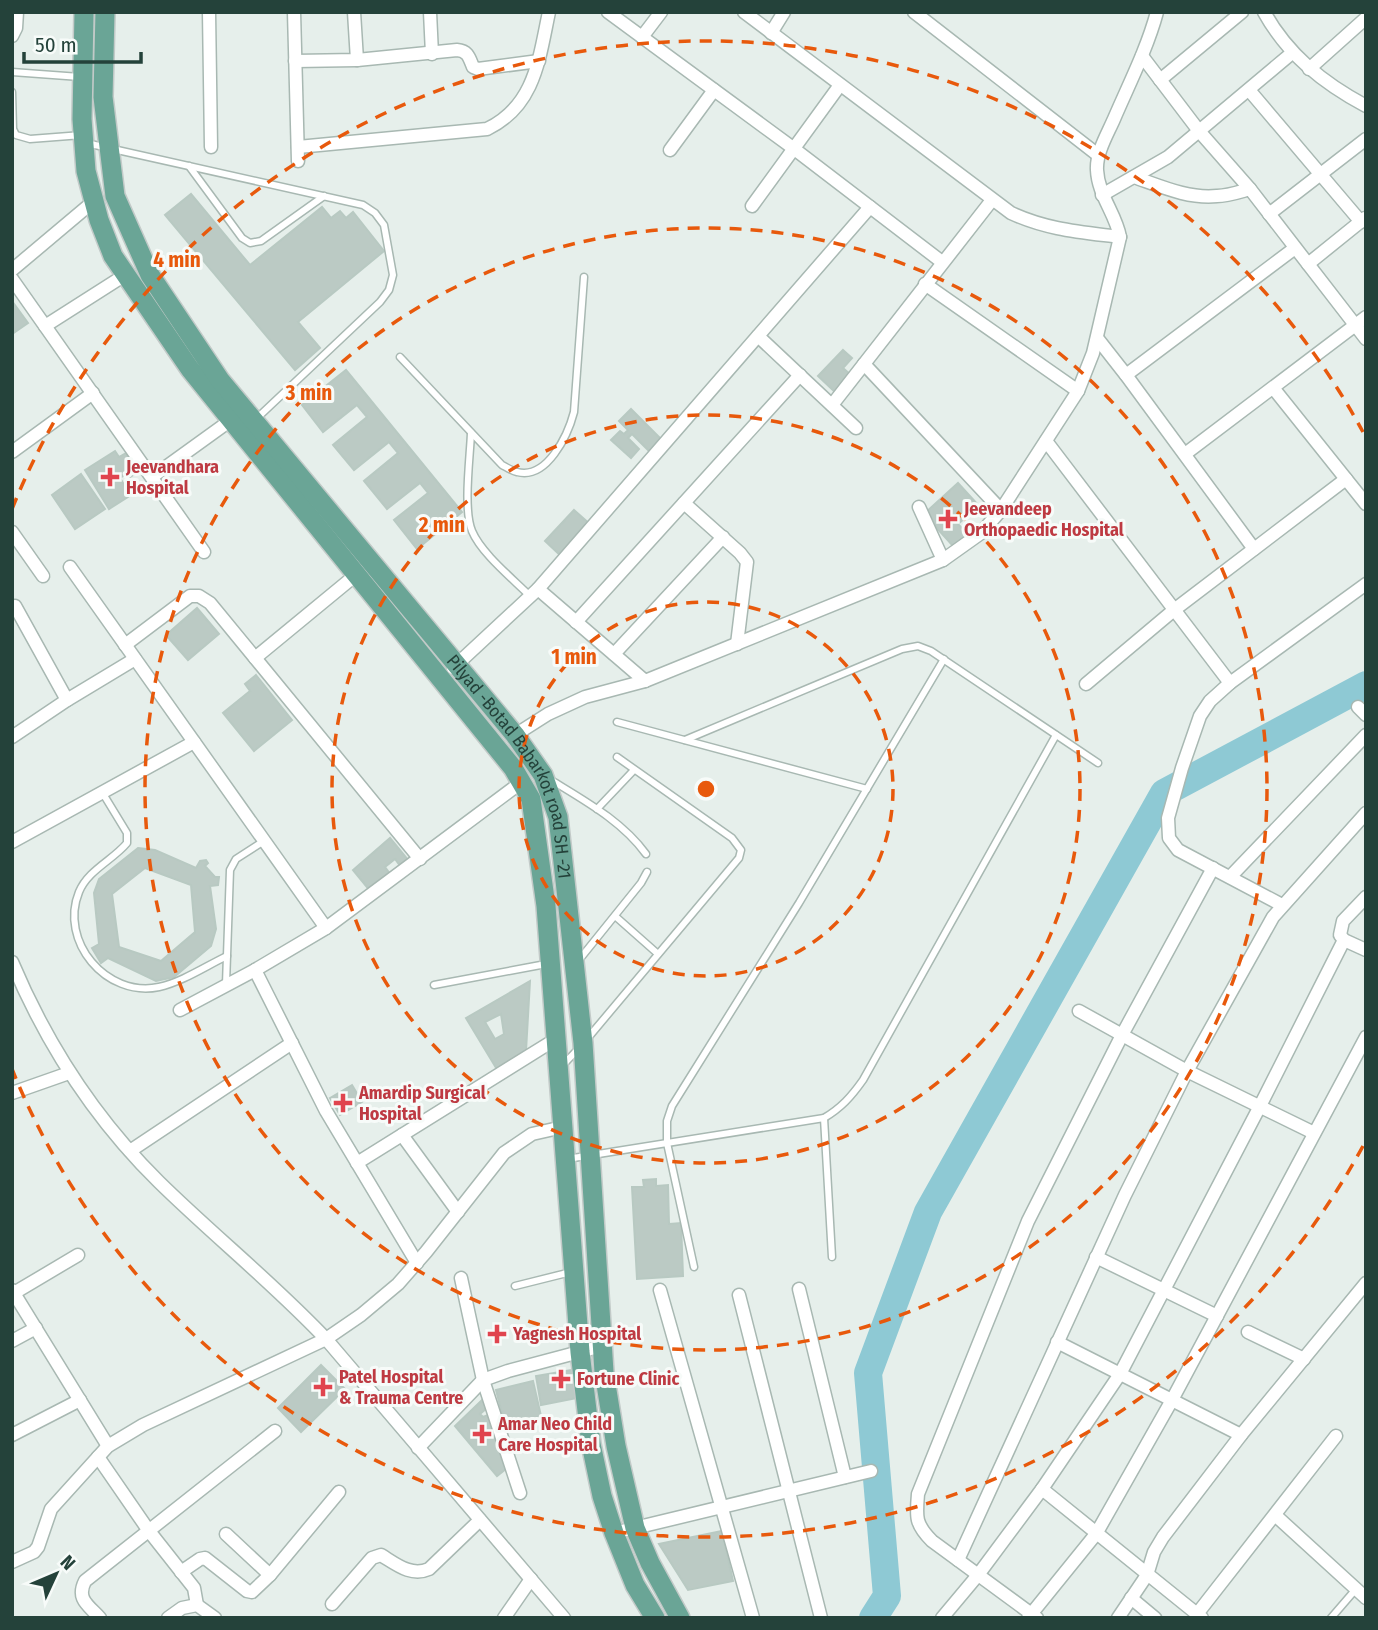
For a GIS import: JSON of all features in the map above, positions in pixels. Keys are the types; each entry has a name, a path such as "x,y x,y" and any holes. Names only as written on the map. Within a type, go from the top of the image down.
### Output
{"main road":[{"name":"Pilyad -Botad Babarkot road SH -21","path":"84,12 82,77 86,172 113,256 190,369 523,781 531,799 551,963 573,1272 591,1444 602,1496 614,1533 635,1584 655,1618"},
{"name":"Pilyad -Botad Babarkot road SH -21","path":"105,12 103,97 115,196 150,275 220,380 515,735 543,775 558,817 583,1043 604,1372 616,1446 635,1528 650,1563 680,1618"}],"street":[{"path":"12,36 16,28 17,12"},
{"path":"209,12 211,147"},
{"path":"294,12 298,161"},
{"path":"354,12 357,60"},
{"path":"430,12 432,54"},
{"path":"298,147 487,129 503,121 529,90 539,61 549,12"},
{"path":"608,12 942,262"},
{"path":"642,37 660,12"},
{"path":"744,12 1011,213 1036,224 1063,230 1120,237"},
{"path":"771,33 784,12"},
{"path":"914,12 1098,155"},
{"path":"515,735 548,714 585,697 645,681 943,561 981,533 1001,510 1078,391 1097,338 1120,237 1118,227 1102,195 1096,166 1098,155 1142,56 1157,12"},
{"path":"1160,80 1242,12"},
{"path":"1264,12 1292,53 1309,69 1336,90 1366,106"},
{"path":"1309,69 1362,17"},
{"path":"295,61 357,60 464,51 472,67 478,69 539,61"},
{"path":"1102,195 1168,158 1292,53"},
{"path":"1142,56 1199,131 1250,189 1308,264 1360,321 1366,339"},
{"path":"752,206 840,85"},
{"path":"670,150 714,90"},
{"path":"1249,90 1320,174 1363,219 1308,264"},
{"path":"1269,214 1366,139"},
{"path":"1134,177 1201,197 1250,189"},
{"path":"832,405 992,200"},
{"path":"12,270 94,201"},
{"path":"441,678 534,593 870,207"},
{"path":"1126,375 1295,248"},
{"path":"45,326 125,275"},
{"path":"12,279 204,552"},
{"path":"925,284 1078,391"},
{"path":"1185,454 1360,321"},
{"path":"758,336 856,428"},
{"path":"1097,338 1254,549"},
{"path":"864,364 1001,510"},
{"path":"576,622 800,375"},
{"path":"1274,388 1366,504"},
{"path":"12,452 93,393"},
{"path":"152,477 231,419"},
{"path":"1046,441 1230,683"},
{"path":"1086,684 1174,610 1346,479"},
{"path":"684,503 747,562 737,644"},
{"path":"919,507 943,561"},
{"path":"13,534 43,576"},
{"path":"614,654 723,537"},
{"path":"70,567 326,928"},
{"path":"255,658 357,574"},
{"path":"1282,905 1178,850 1169,838 1168,818 1200,716 1210,701 1230,683 1366,584"},
{"path":"534,593 576,622 645,681"},
{"path":"125,645 190,596 199,596 210,603 420,859"},
{"path":"15,606 67,700"},
{"path":"12,737 135,659"},
{"path":"1230,877 1366,735"},
{"path":"12,842 194,741"},
{"path":"180,1010 326,928 523,781"},
{"path":"958,1560 1096,1257 1187,1070 1282,905 1366,813"},
{"path":"1213,868 1122,1035 1028,1221 918,1494 916,1514 919,1528 932,1541 1032,1616 1096,1534 1172,1400 1366,1037"},
{"path":"1366,897 1342,921 1340,935 1344,940 1366,950"},
{"path":"942,1618 978,1575 1042,1489 1120,1374 1344,940"},
{"path":"12,962 33,1011 69,1073 130,1151 159,1182 292,1304 326,1339 564,1618"},
{"path":"255,970 326,1111 416,1263"},
{"path":"12,999 26,994"},
{"path":"1079,1011 1187,1070 1314,1133"},
{"path":"357,1163 556,1039"},
{"path":"130,1151 292,1043"},
{"path":"12,1093 69,1073"},
{"path":"12,1562 34,1552 51,1509 108,1446 143,1425 326,1339 361,1315 398,1284 504,1153 532,1134 563,1127"},
{"path":"402,1135 458,1212"},
{"path":"78,1255 13,1292 108,1446"},
{"path":"1096,1257 1217,1316"},
{"path":"461,1278 483,1380 520,1493"},
{"path":"1118,1618 1147,1574 1154,1552 1163,1537 1241,1435 1366,1283"},
{"path":"799,1289 845,1477"},
{"path":"660,1290 753,1618"},
{"path":"739,1294 821,1618"},
{"path":"12,1341 36,1328"},
{"path":"1248,1332 1304,1359"},
{"path":"1057,1342 1241,1435"},
{"path":"418,1448 483,1380 602,1346"},
{"path":"12,1435 80,1400"},
{"path":"100,1618 81,1597 80,1592 85,1581 275,1431"},
{"path":"1042,1489 1199,1616 1336,1436"},
{"path":"98,1457 197,1594 197,1605"},
{"path":"614,1533 871,1471"},
{"path":"181,1572 205,1558 247,1591 252,1592 270,1575 339,1492"},
{"path":"1275,1514 1361,1593"},
{"path":"332,1604 372,1558 381,1555 412,1573 421,1573 429,1569 480,1520"},
{"path":"226,1534 270,1575"},
{"path":"503,1618 531,1580"},
{"path":"1131,1598 1155,1618"},
{"path":"168,1618 182,1608 197,1605 215,1618"}],"lane":[{"path":"12,72 82,77"},
{"path":"12,92 13,129 16,135 30,139 84,139 189,166 363,205 375,212 384,225 393,275 389,290 380,302 254,421"},
{"path":"189,166 242,238 250,243 261,241 324,196"},
{"path":"400,357 502,465 517,472 531,472 546,462 556,450 565,437 574,412 584,276"},
{"path":"471,433 468,518 473,533 481,545 534,593"},
{"path":"685,740 902,649 918,646 944,659 1098,763"},
{"path":"694,1267 667,1143 667,1121 672,1107 944,659"},
{"path":"617,722 867,789"},
{"path":"565,1159 824,1118 849,1100 863,1080 1056,735"},
{"path":"559,1070 739,858 741,850 732,838 617,757"},
{"path":"597,809 634,770"},
{"path":"543,775 597,809 626,832 646,854"},
{"path":"103,792 127,833 127,843 89,876 79,890 74,921 77,938 85,955 98,970 111,979 137,988 158,987 227,956"},
{"path":"226,984 230,870 236,859 264,841"},
{"path":"574,967 647,872"},
{"path":"615,916 659,954"},
{"path":"434,985 551,963"},
{"path":"824,1118 832,1257"},
{"path":"515,1286 573,1272"},
{"path":"1331,1618 1361,1593"}],"building":[{"path":"191,194 250,265 322,207 331,218 340,211 346,218 353,212 384,251 298,322 320,348 295,370 165,215"},
{"path":"12,301 28,323 12,334"},
{"path":"843,350 852,358 843,368 851,375 835,392 818,376"},
{"path":"346,370 462,512 417,549 394,520 428,493 420,483 387,509 364,481 398,453 389,442 354,470 333,445 367,417 357,405 323,432 302,405"},
{"path":"631,409 662,440 650,452 632,434 628,438 639,449 631,458 611,440 620,431 624,434 628,430 619,421"},
{"path":"115,451 119,457 126,453 138,472 130,477 128,473 120,478 126,488 135,483 139,490 109,509 85,470"},
{"path":"81,474 105,509 75,529 52,495"},
{"path":"958,483 979,506 958,524 967,534 954,547 924,514"},
{"path":"574,510 591,525 561,556 545,541"},
{"path":"197,608 219,634 188,660 166,635"},
{"path":"256,675 292,720 254,751 223,713 250,691 245,684"},
{"path":"390,838 409,861 401,867 395,859 385,867 391,875 371,892 353,870"},
{"path":"138,848 155,850 196,868 200,861 206,860 208,863 205,866 215,877 219,877 218,885 210,886 216,929 211,946 174,977 156,981 108,958 101,963 92,948 99,944 94,893 99,879","holes":["145,868 191,885 195,932 161,961 119,947 112,894"]},
{"path":"530,981 526,1051 498,1071 466,1018","holes":["501,1014 504,1034 495,1039 485,1022"]},
{"path":"352,1085 362,1102 340,1115 330,1098"},
{"path":"656,1179 656,1186 668,1185 669,1224 681,1223 683,1276 637,1279 632,1187 644,1187 643,1180"},
{"path":"321,1365 345,1389 301,1432 278,1408"},
{"path":"572,1370 577,1398 541,1405 536,1376"},
{"path":"533,1381 541,1416 505,1425 496,1390"},
{"path":"483,1399 486,1409 480,1414 483,1417 488,1415 506,1469 497,1476 455,1426"},
{"path":"722,1531 733,1581 688,1590 659,1544"}],"waterway":[{"path":"873,1618 887,1596 868,1373 928,1212 1164,793 1366,685"}],"place":[{"name":"Jeevandhara Hospital","path":"110,477"},
{"name":"Jeevandeep Orthopaedic Hospital","path":"948,519"},
{"name":"Amardip Surgical Hospital","path":"343,1103"},
{"name":"Yagnesh Hospital","path":"497,1334"},
{"name":"Fortune Clinic","path":"561,1379"},
{"name":"Patel Hospital & Trauma Centre","path":"323,1387"},
{"name":"Amar Neo Child Care Hospital","path":"482,1434"}]}
